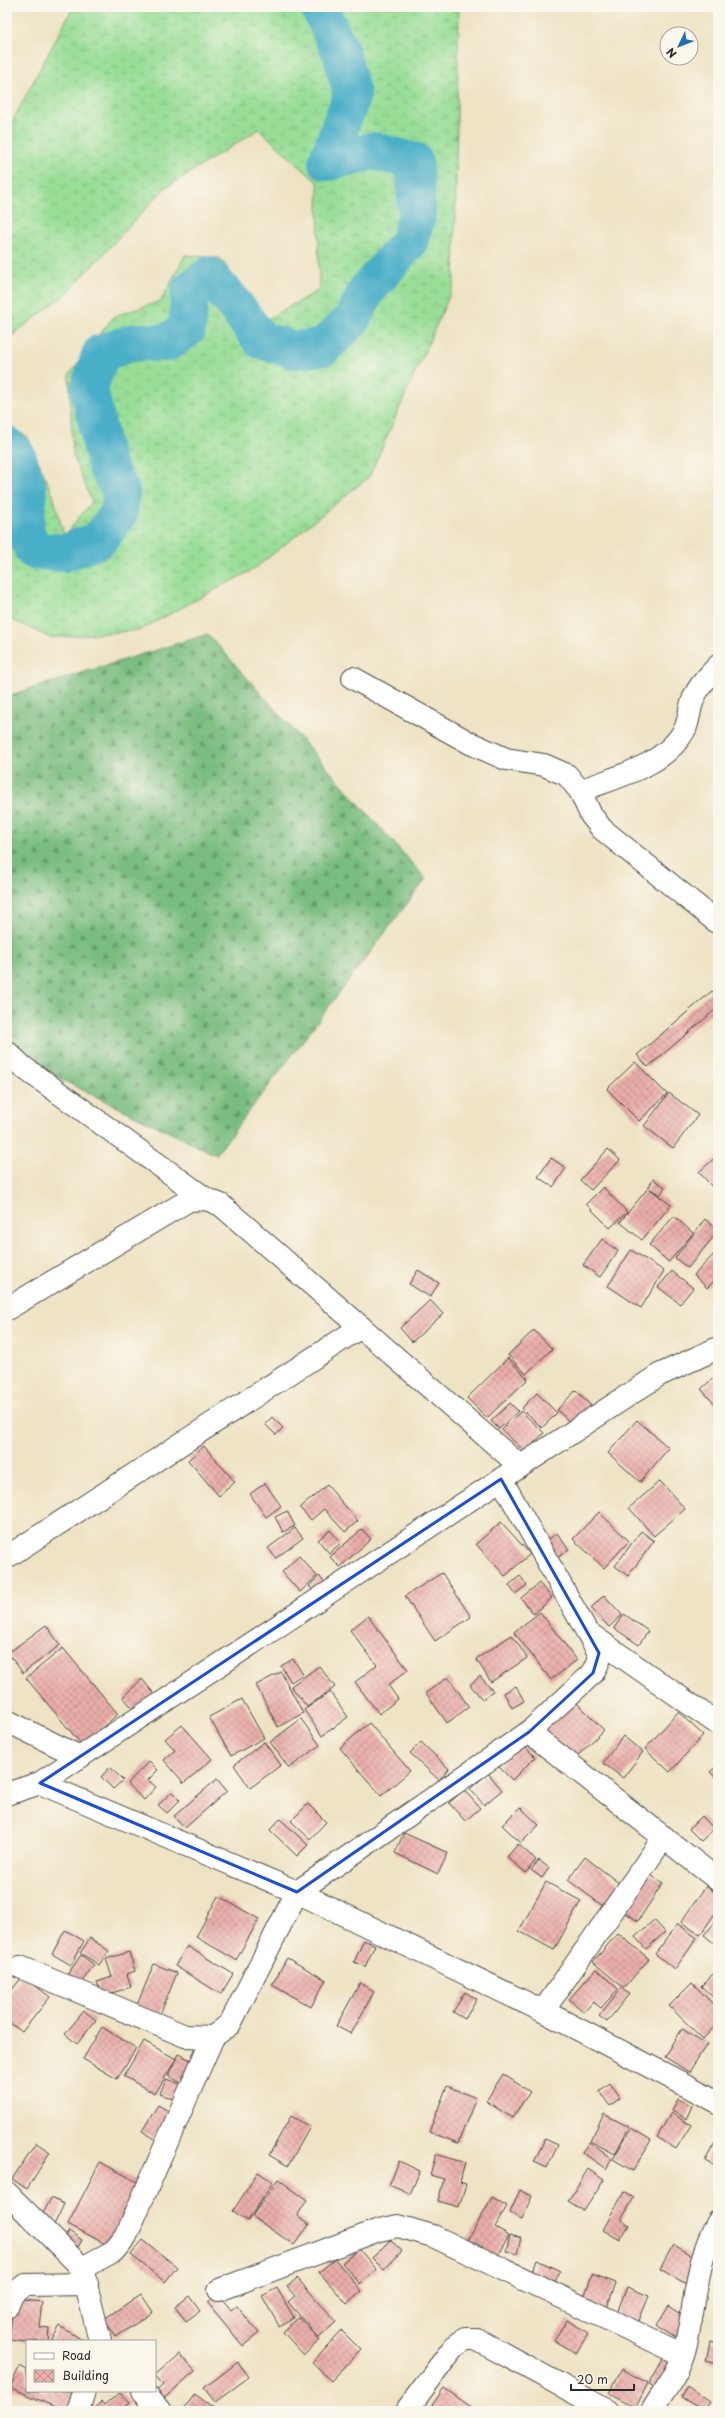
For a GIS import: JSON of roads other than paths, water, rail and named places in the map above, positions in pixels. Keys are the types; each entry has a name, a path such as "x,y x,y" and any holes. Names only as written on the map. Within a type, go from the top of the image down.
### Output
{"street":[{"path":"580,791 654,761 675,745 686,728 692,701 702,682 718,666"},
{"path":"353,678 477,746 506,759 544,765 567,775 580,791 591,815 602,829 718,923"},
{"path":"7,1052 15,1072 206,1199 221,1205 520,1466"},
{"path":"7,1309 189,1200 206,1199"},
{"path":"7,1557 361,1327"},
{"path":"7,1794 40,1783 659,1375 718,1348"},
{"path":"7,2307 12,2295 25,2285 84,2276 114,2252 126,2236 213,2037 230,2024 297,1892 529,1732 593,1673 599,1661 599,1653 501,1479"},
{"path":"588,1633 718,1724"},
{"path":"7,1721 80,1757"},
{"path":"529,1732 718,1880"},
{"path":"40,1783 297,1892 543,2010 718,2102"},
{"path":"543,2010 664,1837"},
{"path":"20,1967 185,2036 213,2037"},
{"path":"7,2194 84,2276 101,2340"},
{"path":"652,2411 674,2378 683,2355 705,2253 718,2222"},
{"path":"220,2290 380,2230 398,2226 433,2236 683,2355"},
{"path":"406,2411 454,2347 465,2339 476,2339 608,2411"},
{"path":"78,2411 84,2392"},
{"path":"144,2392 160,2411"}],"waterway":[{"path":"7,445 17,456 28,489 25,529 33,550 64,553 99,540 119,513 121,491 106,465 89,388 101,353 135,342 167,343 187,329 190,290 209,276 231,300 261,340 294,350 323,347 351,321 367,290 409,242 417,216 414,161 373,151 327,162 352,95 341,53 319,7"}]}
